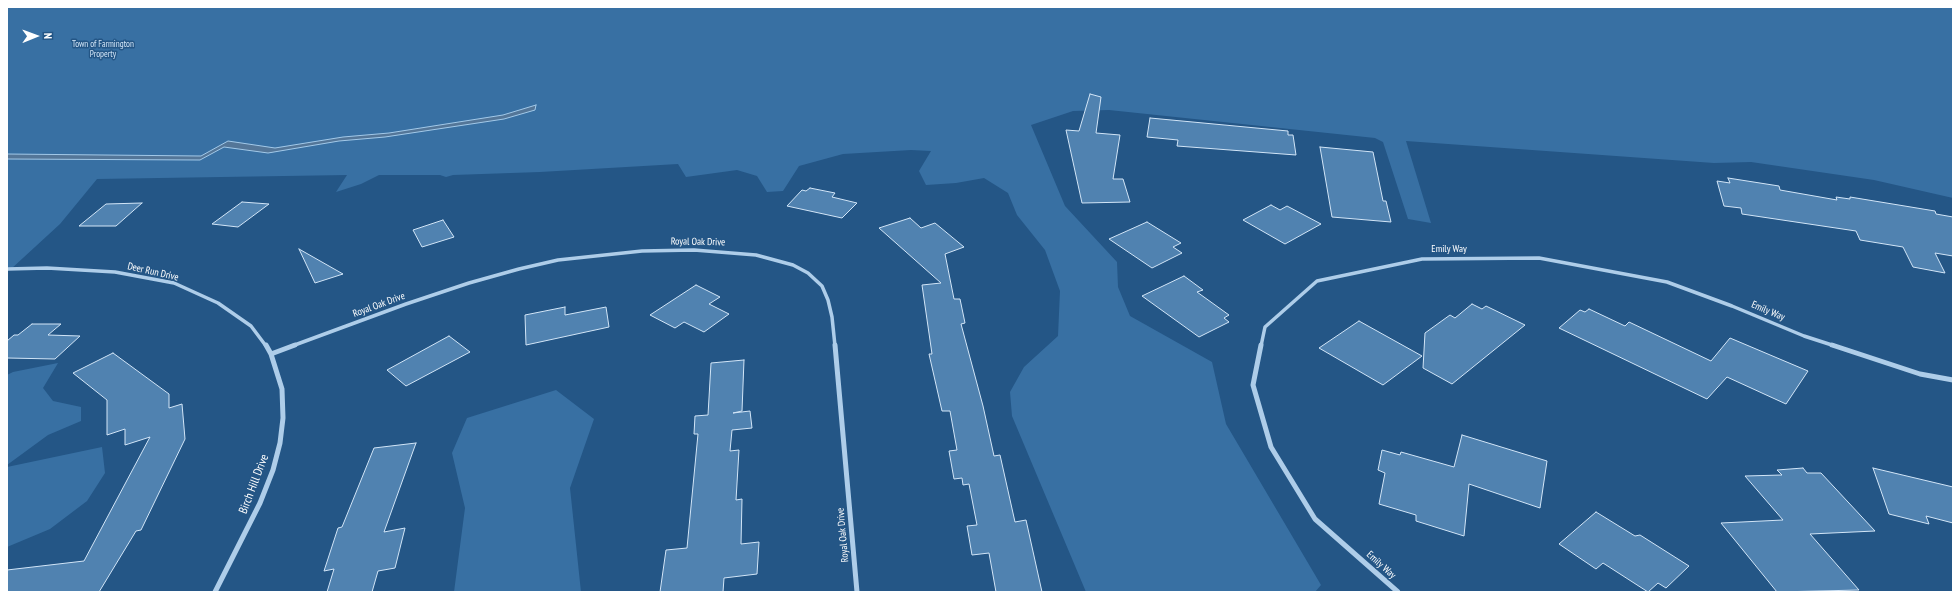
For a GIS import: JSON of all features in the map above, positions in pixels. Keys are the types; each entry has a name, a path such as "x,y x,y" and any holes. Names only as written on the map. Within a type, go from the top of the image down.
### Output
{"street":[{"name":"Royal Oak Drive","path":"271,354 406,304 469,283 558,260 642,251 694,250 756,255 793,265 808,273 822,286 828,300 832,317 857,592"},
{"name":"Emily Way","path":"1398,592 1316,519 1271,447 1253,385 1265,327 1317,281 1422,259 1539,258 1667,282 1732,306 1804,336 1920,374 1953,380"},
{"name":"Deer Run Drive","path":"7,269 47,268 108,271 174,284 202,294 238,316 251,326 261,337 271,354"},
{"name":"Birch Hill Drive","path":"215,592 260,503 273,470 280,442 283,418 282,389 271,354"}],"green space":[{"name":"Town of Farmington Property","path":"7,7 1953,7 1953,198 1874,180 1751,162 1714,163 1406,141 1431,223 1408,219 1383,142 1375,138 1109,110 1073,111 1031,125 1065,206 1117,262 1118,287 1130,316 1212,362 1226,424 1321,585 1315,592 1086,592 1012,416 1010,392 1024,367 1058,336 1060,291 1045,250 1017,215 1008,193 984,178 956,183 926,185 919,171 931,151 911,150 843,154 799,166 783,191 767,192 757,176 737,170 686,177 678,164 540,172 453,175 446,177 440,175 379,175 361,184 336,192 347,175 97,179 60,224 11,269 7,269"},
{"path":"58,363 43,388 53,401 81,407 81,421 48,435 7,465 7,375 13,372"},
{"path":"556,390 594,419 570,488 581,592 454,592 465,508 452,453 467,418"},
{"path":"102,447 105,473 87,501 50,529 7,547 7,467"}],"shaded area":[{"path":"536,105 535,110 504,119 385,137 339,141 268,153 224,147 200,160 7,159 7,154 201,156 228,141 275,148 343,137 389,133 503,115"}],"building":[{"path":"1090,94 1101,97 1096,133 1120,135 1113,179 1123,179 1130,202 1082,203 1066,130 1079,131"},
{"path":"1150,118 1288,131 1288,135 1293,135 1296,155 1177,146 1178,140 1147,137"},
{"path":"1320,147 1373,152 1383,201 1386,201 1391,222 1332,217"},
{"path":"1728,178 1779,186 1780,190 1837,200 1836,197 1850,199 1850,197 1935,211 1936,214 1953,217 1953,256 1935,253 1945,273 1913,267 1903,247 1860,240 1856,231 1742,214 1741,208 1724,206 1717,181 1730,183"},
{"path":"810,188 835,193 832,197 857,203 842,218 787,206 802,190 806,191"},
{"path":"242,202 269,204 238,227 212,224"},
{"path":"142,203 116,226 79,226 106,204"},
{"path":"1271,205 1280,210 1287,206 1321,224 1285,244 1243,220"},
{"path":"910,218 921,228 935,223 964,247 945,254 954,299 960,299 965,323 961,324 983,406 994,456 1000,455 1015,522 1026,520 1042,592 996,592 989,553 972,555 967,526 977,525 969,484 963,485 962,478 954,479 949,451 957,450 950,411 942,411 929,354 932,354 922,285 941,283 879,228"},
{"path":"443,220 454,237 422,247 413,230"},
{"path":"1147,222 1181,243 1173,247 1182,253 1152,268 1109,239"},
{"path":"299,249 343,274 315,283"},
{"path":"1184,276 1203,290 1197,292 1229,315 1224,318 1229,322 1199,337 1142,296"},
{"path":"696,285 720,297 709,304 729,314 704,332 684,322 675,328 650,315"},
{"path":"1472,304 1482,309 1486,306 1525,325 1452,384 1423,368 1425,333 1450,315 1455,318"},
{"path":"565,307 565,315 606,307 609,327 526,345 525,315"},
{"path":"1589,309 1625,326 1629,322 1711,361 1730,338 1808,371 1786,404 1727,377 1707,399 1559,328 1580,310 1585,312"},
{"path":"1359,321 1422,356 1383,385 1319,348"},
{"path":"32,324 61,324 48,335 80,336 55,359 7,358 7,341 14,335 18,335"},
{"path":"449,336 470,352 406,386 387,370"},
{"path":"113,353 169,394 169,408 182,404 185,439 141,530 136,531 99,592 7,592 7,570 84,561 150,437 125,445 125,429 107,435 107,400 73,373"},
{"path":"744,360 742,411 733,413 750,411 752,428 732,430 730,451 739,450 736,500 742,499 741,544 759,542 757,574 724,578 723,592 660,592 666,550 687,548 698,434 694,434 695,416 708,415 711,363"},
{"path":"1462,435 1547,461 1540,508 1469,484 1464,536 1416,521 1416,515 1379,504 1385,473 1378,470 1382,450 1400,455 1401,452 1454,467"},
{"path":"416,443 384,532 405,528 395,568 378,571 372,592 327,592 334,569 324,571 338,528 342,527 374,448"},
{"path":"1803,468 1807,473 1821,473 1875,531 1810,534 1859,590 1777,592 1721,523 1783,520 1745,476 1782,475 1777,470"},
{"path":"1873,468 1953,487 1953,523 1926,516 1929,524 1889,514"},
{"path":"1596,512 1635,536 1640,535 1689,566 1666,588 1658,583 1648,592 1603,563 1596,569 1559,544"}]}
